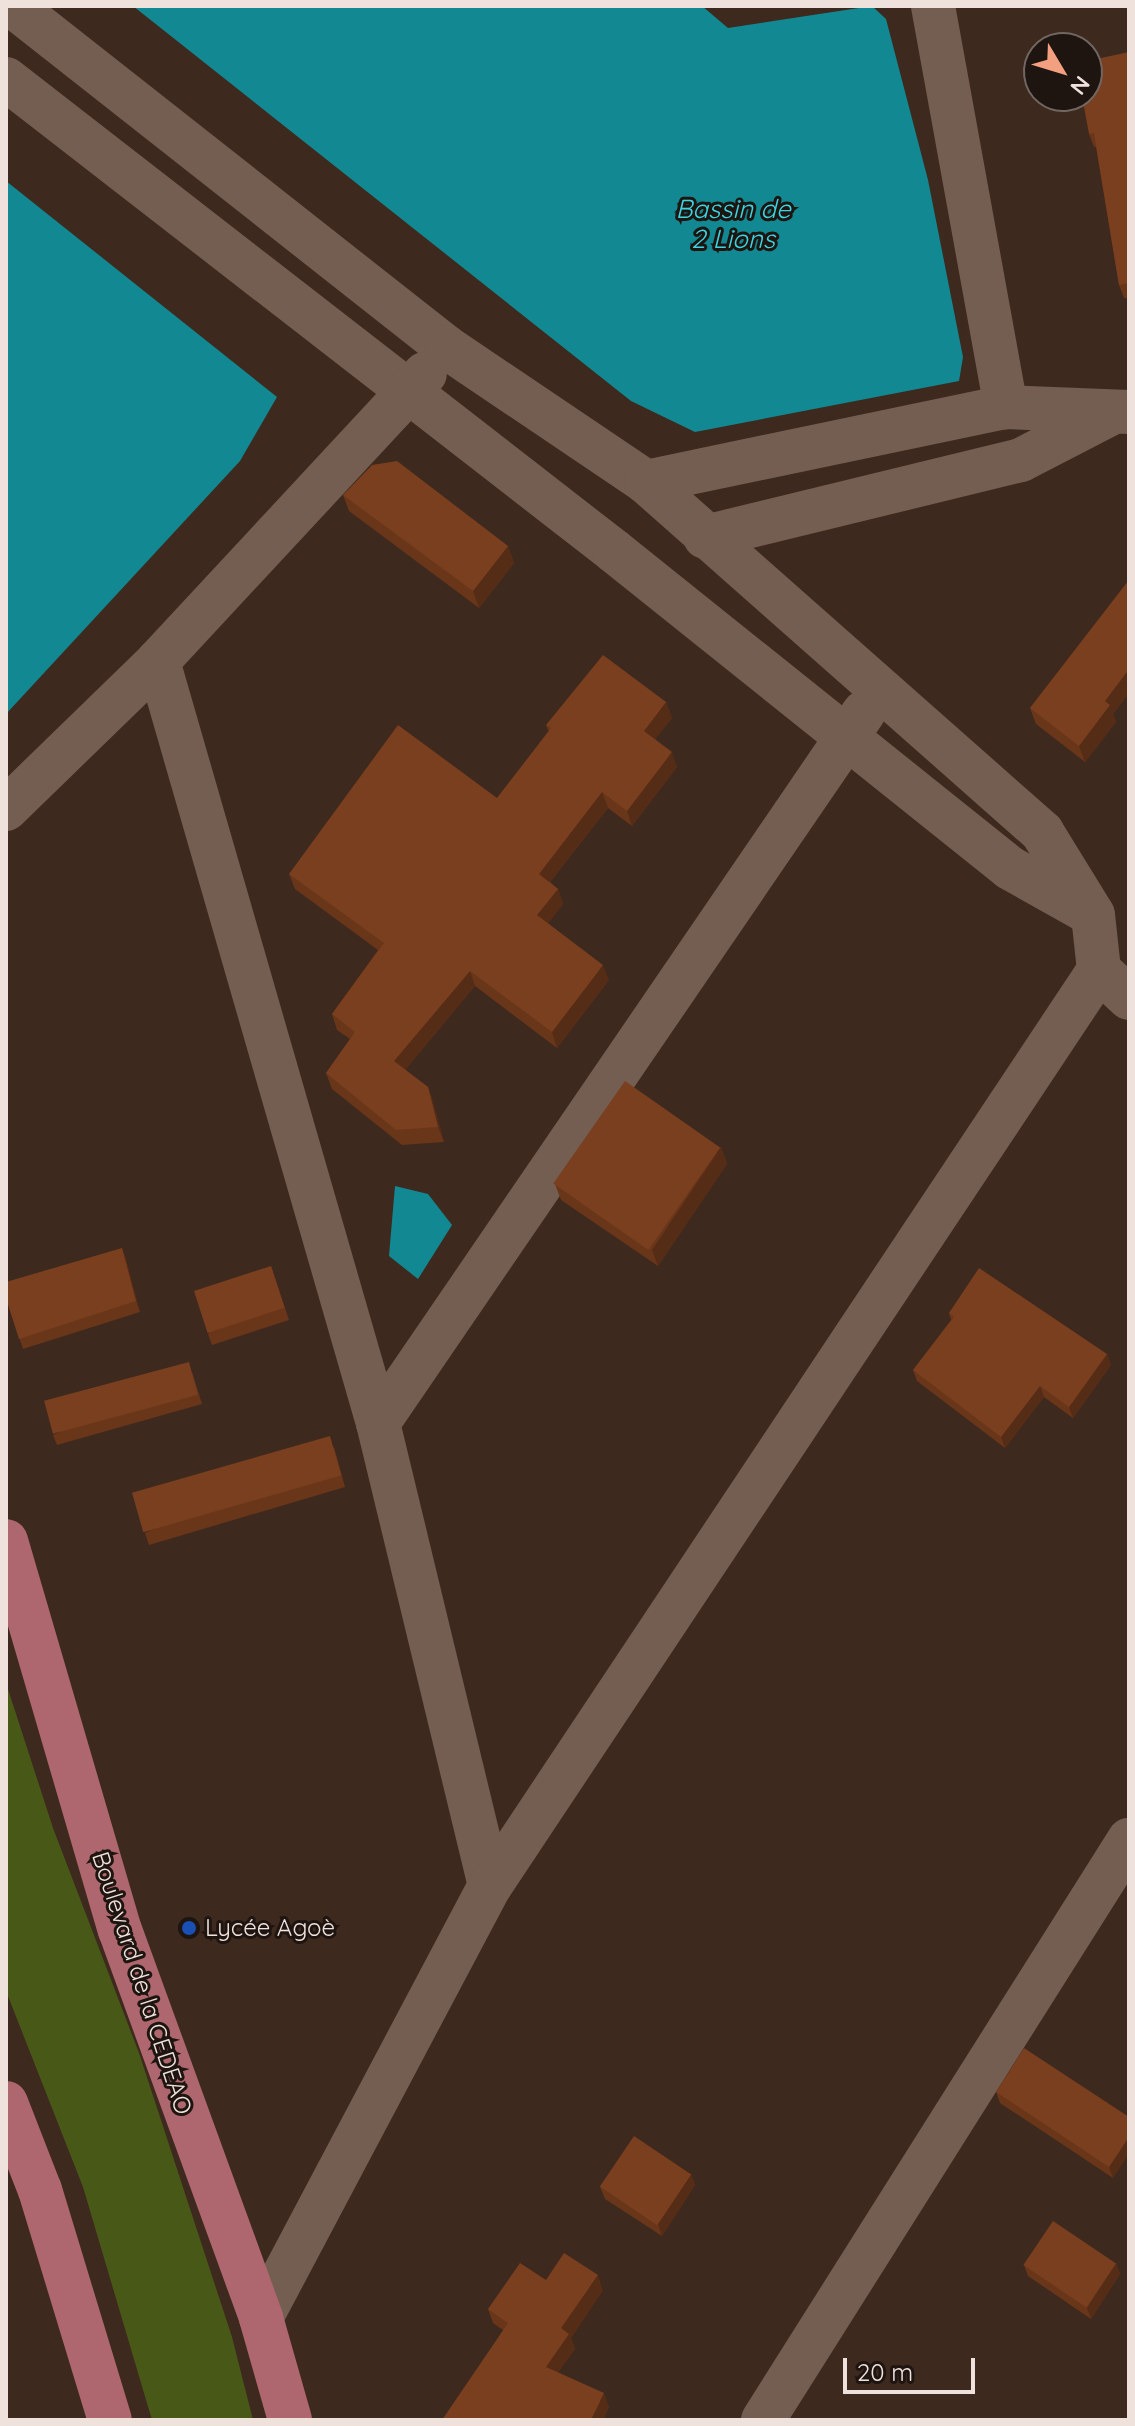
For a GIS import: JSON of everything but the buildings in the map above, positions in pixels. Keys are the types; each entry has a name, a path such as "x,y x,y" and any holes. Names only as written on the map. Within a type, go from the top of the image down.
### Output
{"main road":[{"name":"Boulevard de la CEDEAO","path":"6,1541 120,1930 261,2318 290,2420"},
{"path":"6,2103 40,2190 110,2420"}],"street":[{"path":"13,6 446,347 646,482 1042,832 1093,915 1114,984 490,1886 261,2318"},
{"path":"933,6 1006,407"},
{"path":"6,79 847,736 1010,868 1093,915"},
{"path":"6,809 158,661 409,395 446,347"},
{"path":"646,482 1006,407 1120,413"},
{"path":"705,537 1021,460 1120,413"},
{"path":"158,661 378,1423 490,1886"},
{"path":"378,1423 879,691"},
{"path":"763,2420 1129,1840"}],"green space":[{"path":"6,1683 53,1828 139,2053 232,2337 253,2420 152,2420 83,2187 6,1991"}],"water":[{"name":"Bassin de 2 Lions","path":"133,6 702,6 728,28 872,6 886,19 928,180 963,357 959,381 695,432 631,401"},
{"path":"6,181 277,397 240,461 6,714"},
{"path":"395,1186 428,1194 452,1225 418,1279 389,1256"}],"place":[{"name":"Lycée Agoè","path":"189,1928"}]}
